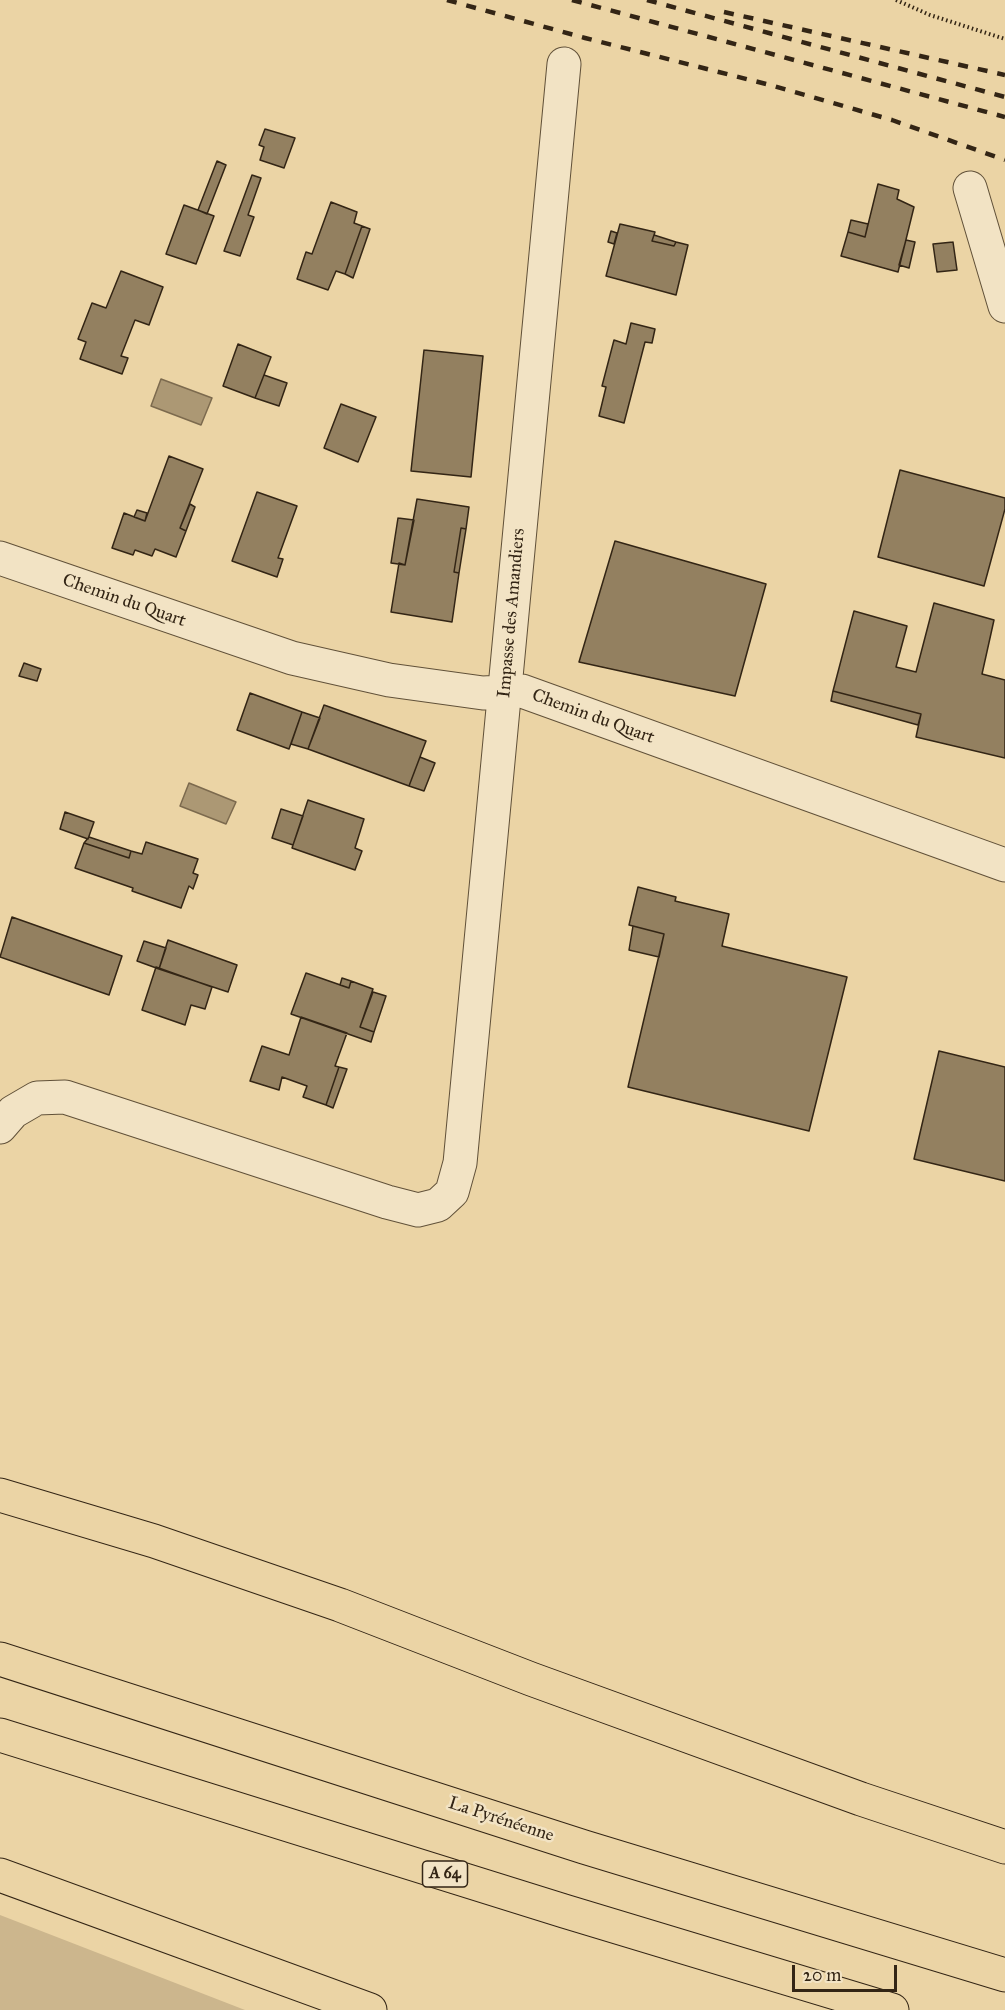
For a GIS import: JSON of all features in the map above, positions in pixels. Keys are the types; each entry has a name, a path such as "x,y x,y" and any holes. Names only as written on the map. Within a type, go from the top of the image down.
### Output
{"highway":[{"path":"0,1496 154,1542 340,1605 531,1679 861,1799 1005,1847"},
{"name":"La Pyrénéenne","path":"0,1659 584,1847 1005,1975"},
{"name":"A 64","path":"0,1735 552,1908 892,2010"},
{"path":"0,1875 370,2010"}],"street":[{"name":"Impasse des Amandiers","path":"0,1127 13,1112 37,1098 65,1097 387,1202 418,1210 438,1205 453,1191 460,1163 564,64"},
{"path":"970,188 1005,306"},
{"name":"Chemin du Quart","path":"0,558 292,658 389,680 483,693 522,691 1005,865"}],"path":[{"path":"896,0 930,15 1005,39"}],"shaded area":[{"path":"161,379 212,398 201,425 151,406"},
{"path":"189,783 236,802 226,824 180,806"},
{"path":"0,1915 245,2010 0,2010"}],"building":[{"path":"265,129 295,138 284,168 260,160 264,147 259,145"},
{"path":"217,161 226,165 207,214 198,210"},
{"path":"252,175 261,178 248,215 254,217 240,256 224,251"},
{"path":"878,184 899,190 897,199 914,207 898,272 841,256 848,232 865,237"},
{"path":"331,202 357,212 354,223 362,226 345,274 336,271 328,290 297,279 306,252 312,254"},
{"path":"184,205 214,216 196,264 166,254"},
{"path":"851,220 868,224 865,237 848,232"},
{"path":"620,224 655,232 652,241 674,246 676,242 688,245 676,295 606,276"},
{"path":"362,226 370,229 353,278 345,274"},
{"path":"611,231 617,233 614,244 608,242"},
{"path":"654,235 676,242 674,246 652,241"},
{"path":"906,240 915,242 909,268 899,265"},
{"path":"953,242 957,270 937,272 933,244"},
{"path":"121,271 163,287 149,325 135,320 121,356 128,358 122,374 80,359 86,342 78,339 92,303 106,308"},
{"path":"631,323 655,329 652,343 645,342 624,423 599,416 606,387 602,386 614,340 626,344"},
{"path":"238,344 271,357 255,398 223,386"},
{"path":"424,350 483,356 471,477 411,471"},
{"path":"264,375 287,383 279,406 255,398"},
{"path":"341,404 376,417 358,462 324,448"},
{"path":"169,456 203,469 180,528 186,531 176,557 155,549 152,556 135,550 133,555 112,548 124,513 145,521"},
{"path":"900,470 1005,498 1005,509 984,586 878,557"},
{"path":"257,492 297,506 278,558 283,559 277,577 232,561"},
{"path":"417,499 469,507 466,529 461,528 454,572 459,573 452,622 391,612 399,563 405,565"},
{"path":"190,504 195,507 186,531 180,528"},
{"path":"137,510 147,513 145,521 134,517"},
{"path":"398,518 414,520 405,565 391,563"},
{"path":"461,528 466,529 459,573 454,572"},
{"path":"615,541 766,584 735,696 579,662"},
{"path":"934,603 994,620 982,674 1005,680 1005,758 916,737 921,714 833,691 854,611 907,626 896,667 916,672"},
{"path":"24,663 41,669 37,681 19,676"},
{"path":"833,691 921,714 918,725 831,701"},
{"path":"250,693 302,712 289,749 237,730"},
{"path":"324,705 426,741 409,786 308,749"},
{"path":"302,712 320,718 308,749 291,744"},
{"path":"420,757 435,763 424,791 409,786"},
{"path":"308,800 364,819 355,848 362,851 355,870 292,848"},
{"path":"281,809 303,816 293,845 272,838"},
{"path":"65,812 94,822 88,839 60,829"},
{"path":"89,837 131,851 129,858 84,843"},
{"path":"146,842 198,859 193,873 198,875 193,889 189,886 181,908 75,868 84,843 129,858 131,851 142,854"},
{"path":"638,887 676,897 675,901 729,914 722,946 847,977 809,1131 628,1087 664,934 629,925"},
{"path":"12,917 122,956 109,995 0,957"},
{"path":"633,926 664,934 659,957 629,950"},
{"path":"168,940 237,965 228,992 159,969"},
{"path":"144,941 166,948 159,969 137,961"},
{"path":"156,967 212,987 205,1009 191,1005 185,1025 142,1010"},
{"path":"306,973 349,988 351,981 373,989 360,1027 374,1032 371,1042 291,1014"},
{"path":"342,978 351,981 349,988 340,985"},
{"path":"373,992 386,996 374,1032 360,1027"},
{"path":"301,1017 347,1033 335,1066 339,1067 326,1105 303,1097 307,1086 282,1077 279,1090 250,1081 262,1046 289,1055"},
{"path":"939,1051 1005,1067 1005,1181 914,1159"},
{"path":"339,1067 347,1069 333,1108 326,1105"}],"railway":[{"path":"447,0 770,85 892,120 1005,160"},
{"path":"572,0 1005,117"},
{"path":"647,0 1005,97"},
{"path":"724,12 1005,75"}]}
